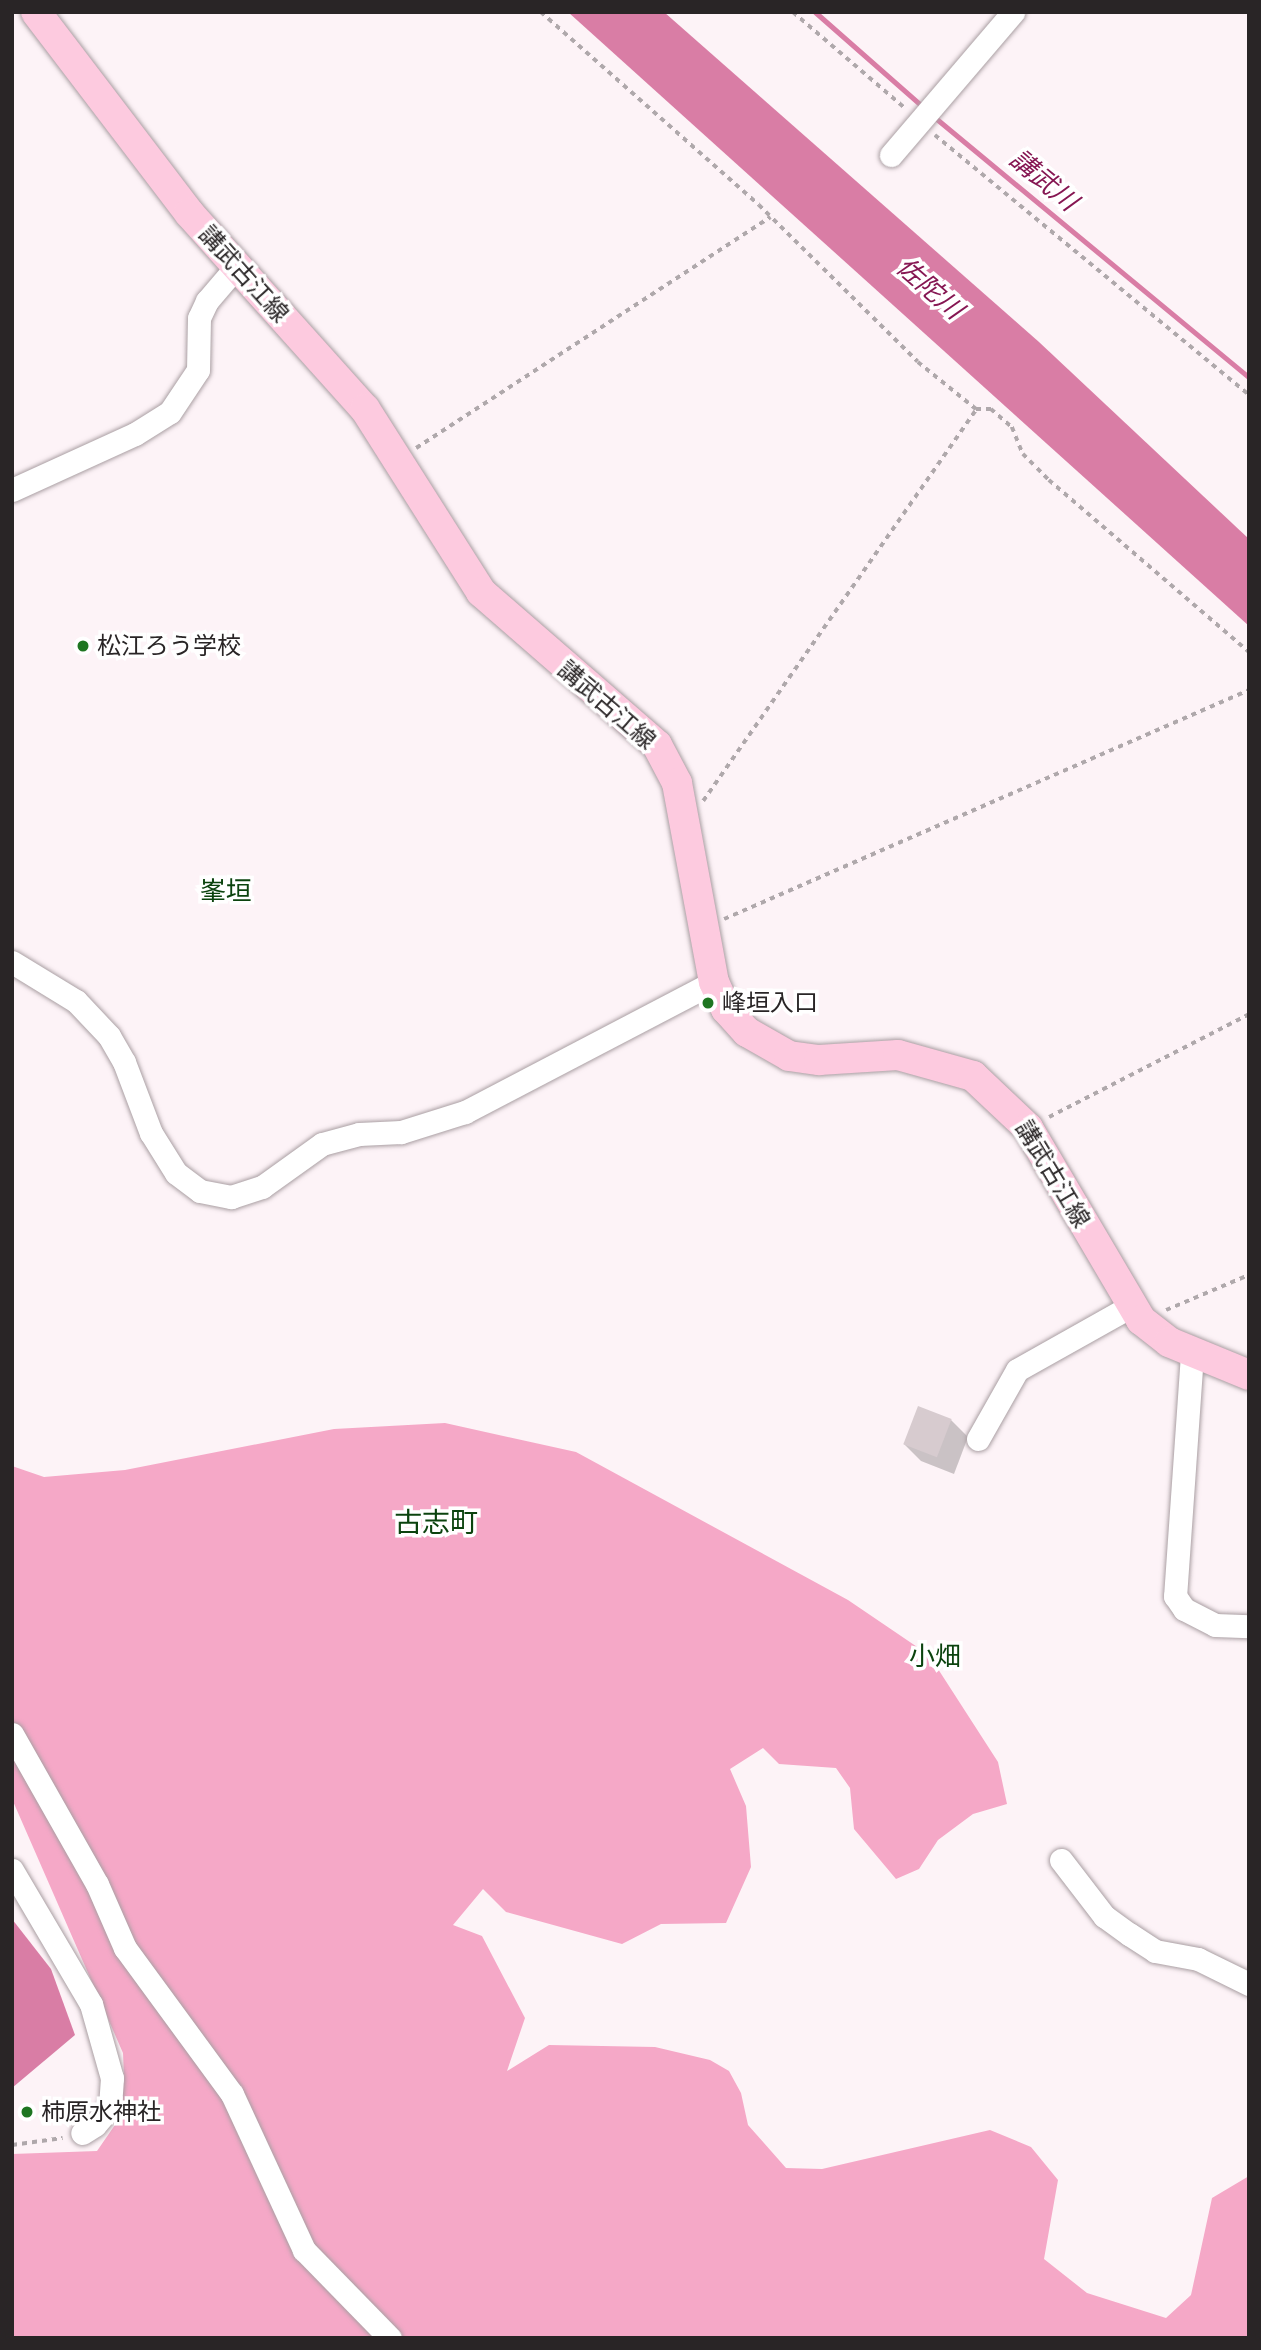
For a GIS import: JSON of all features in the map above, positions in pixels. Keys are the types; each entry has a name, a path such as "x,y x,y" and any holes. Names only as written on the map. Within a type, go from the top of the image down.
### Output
{"main road":[{"name":"講武古江線","path":"36,12 236,267 365,409 399,458 481,593 657,745 677,783 714,982 726,1009 766,1046 789,1056 819,1059 898,1055 960,1070 992,1090 1028,1128 1136,1313 1192,1354 1249,1375"}],"street":[{"path":"891,155 1013,12"},
{"path":"12,490 135,435 170,412 198,370 199,318 207,301 236,267"},
{"path":"12,962 76,1001 109,1036 124,1062 151,1133 176,1173 200,1191 231,1197 262,1187 322,1144 359,1134 401,1132 465,1112 714,982"},
{"path":"978,1439 1017,1370 1136,1313"},
{"path":"1192,1354 1175,1595 1184,1609 1214,1625 1249,1626"},
{"path":"12,1734 97,1884 125,1948 232,2094 304,2250 390,2338"},
{"path":"1061,1860 1104,1916 1129,1934 1155,1951 1198,1959 1249,1984"},
{"path":"12,1870 91,2004 112,2078 110,2107 95,2125 82,2133"}],"path":[{"path":"541,12 770,217 877,325 976,409 991,409 1012,427 1023,454 1049,480 1249,652"},
{"path":"793,12 925,113 1124,296 1249,395"},
{"path":"399,458 770,217"},
{"path":"684,816 697,809 976,409"},
{"path":"704,930 1249,690"},
{"path":"1028,1128 1249,1014"},
{"path":"1136,1313 1249,1275"},
{"path":"12,2145 22,2147 82,2133"}],"shaded area":[{"path":"445,1423 576,1452 848,1600 929,1655 998,1762 1007,1804 973,1814 938,1840 919,1869 896,1879 854,1829 850,1788 836,1768 779,1764 763,1748 730,1769 746,1806 751,1867 726,1923 661,1924 622,1944 506,1912 483,1889 453,1925 482,1936 525,2018 507,2071 549,2045 655,2047 710,2060 729,2071 741,2093 748,2125 786,2168 822,2169 990,2130 1031,2147 1058,2180 1044,2259 1087,2293 1166,2318 1191,2295 1212,2198 1249,2176 1249,2338 12,2338 12,2154 97,2151 117,2122 124,2077 123,2053 12,1799 12,1466 44,1477 125,1470 334,1429"}],"water":[{"name":"佐陀川","path":"568,12 664,12 1039,342 1249,539 1249,626"},
{"path":"12,1919 51,1969 75,2035 12,2088"}],"building":[{"path":"918,1406 952,1419 937,1457 903,1444"}],"waterway":[{"name":"講武川","path":"815,12 923,107"},
{"name":"講武川","path":"933,116 1249,377"}],"place":[{"name":"松江ろう学校","path":"83,646"},
{"name":"峰垣入口","path":"708,1003"},
{"name":"柿原水神社","path":"27,2112"}],"district":[{"name":"峯垣","path":"226,891"},
{"name":"古志町","path":"436,1522"},
{"name":"小畑","path":"935,1656"}]}
